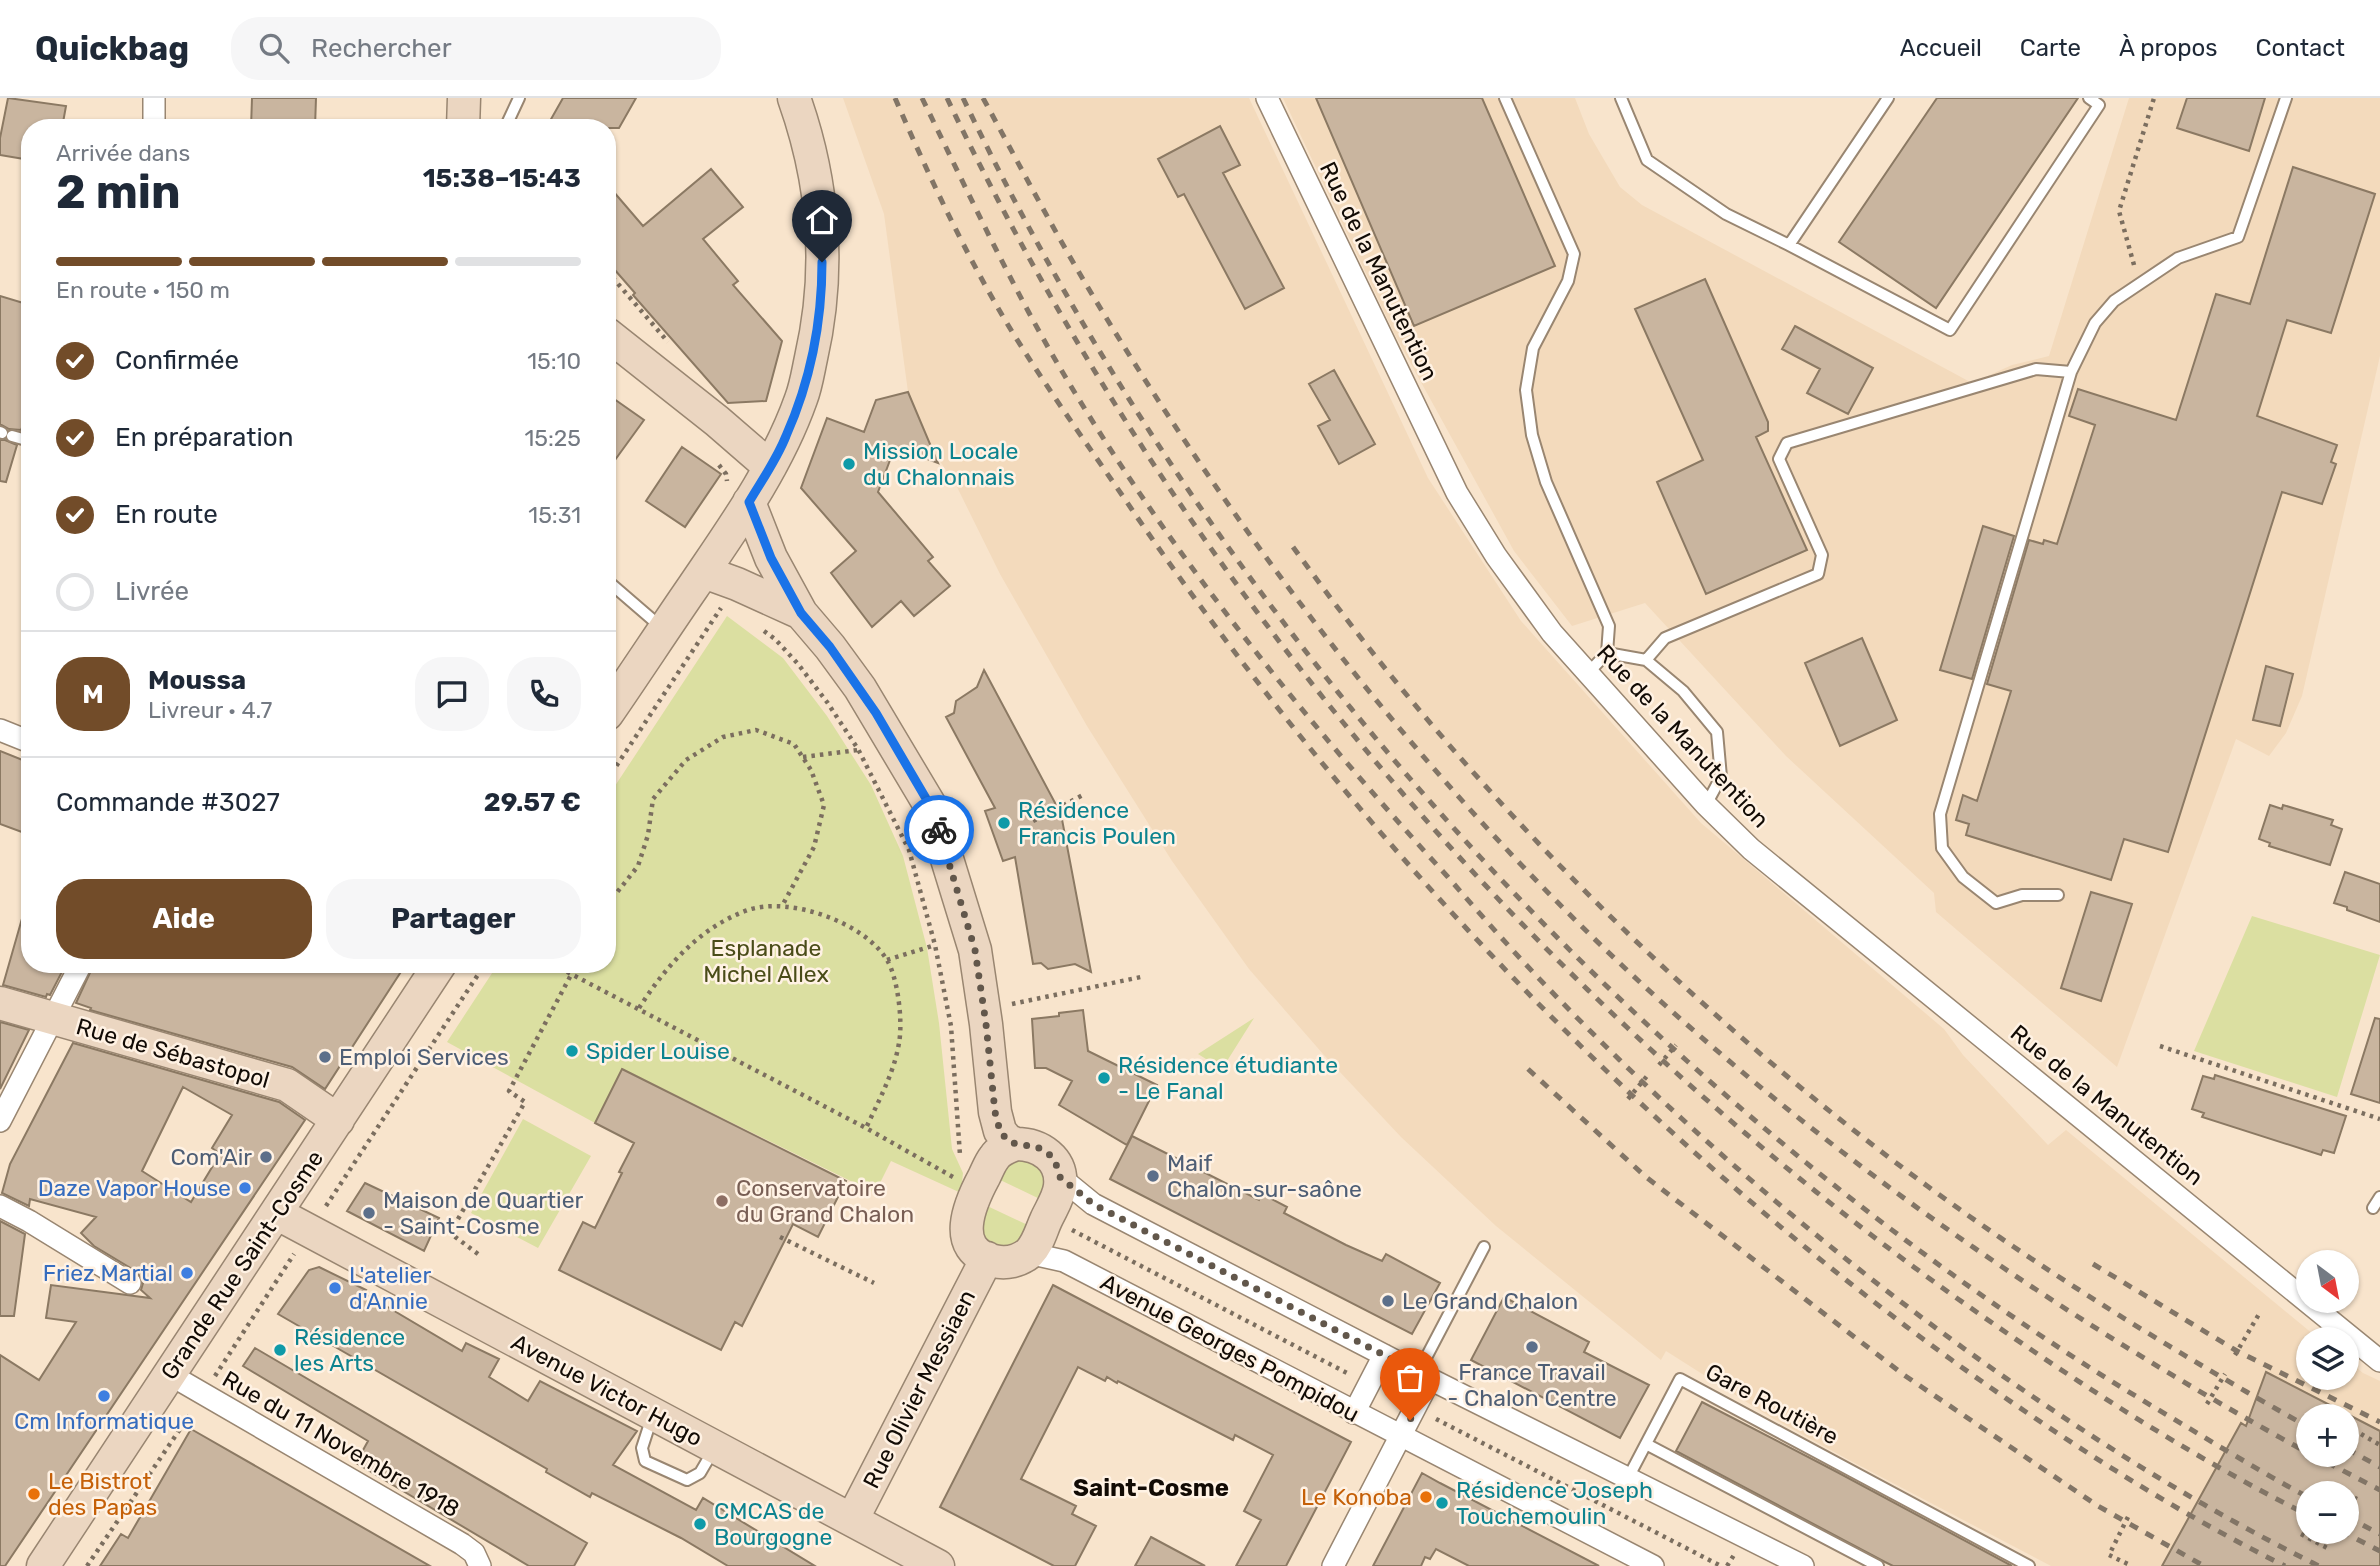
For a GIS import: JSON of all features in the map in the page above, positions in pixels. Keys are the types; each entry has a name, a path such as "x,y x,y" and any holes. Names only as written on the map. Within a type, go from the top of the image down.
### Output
{"street":[{"path":"154,98 154,119"},
{"path":"463,119 464,98"},
{"path":"616,701 704,572 737,494 770,467 802,397 817,332 822,283 820,203 811,154 794,98"},
{"name":"Rue de la Manutention","path":"1267,98 1457,493 1496,556 1552,632 1588,673 1706,804 1762,858 2380,1361"},
{"path":"616,341 770,467"},
{"path":"737,494 801,613 852,678 931,807 975,950 995,1112 1000,1131 1007,1140 1016,1144"},
{"path":"704,572 801,613"},
{"path":"0,730 21,738"},
{"path":"0,1121 77,973"},
{"name":"Grande Rue Saint-Cosme","path":"43,1566 434,973"},
{"name":"Rue de Sébastopol","path":"0,1003 287,1085 338,1120"},
{"path":"1016,1144 1030,1144 1049,1154 1056,1164 1060,1188 1037,1243 1017,1260 1004,1262 986,1258 972,1245 966,1233 965,1220 972,1187 994,1157 1016,1144"},
{"path":"1060,1177 1093,1204 1424,1376 1803,1566"},
{"path":"0,1206 130,1283"},
{"name":"Avenue Victor Hugo","path":"275,1213 938,1566"},
{"name":"Avenue Georges Pompidou","path":"1028,1253 1064,1261 1653,1566"},
{"name":"Rue Olivier Messiaen","path":"852,1520 986,1258"},
{"path":"1354,1413 1384,1355"},
{"name":"Rue du 11 Novembre 1918","path":"169,1374 462,1544 474,1553 480,1566"},
{"path":"1333,1566 1416,1408 1424,1376"}],"lane":[{"path":"509,119 519,98"},
{"path":"1505,98 1574,254 1568,281 1534,348 1526,390 1532,435 1546,482 1609,626 1607,653 1588,673"},
{"path":"1621,98 1647,160 1726,214 1950,330 2099,105 2089,98"},
{"path":"1789,245 1888,98"},
{"path":"2058,895 2022,895 1996,903 1963,877 1942,848 1940,814 2071,372 2095,323 2114,301 2178,258 2238,237 2286,98"},
{"path":"1646,660 1665,638 1818,574 1822,555 1779,459 1787,443 2036,369 2071,372"},
{"path":"616,588 665,629"},
{"path":"1607,653 1646,660 1683,691 1717,732 1721,777 1706,804"},
{"path":"2373,1208 2380,1197"},
{"path":"1424,1376 1484,1247"},
{"name":"Gare Routière","path":"1646,1444 1680,1379 2029,1566"},
{"path":"653,1414 642,1448 645,1461 687,1480 700,1473 715,1448"},
{"path":"1628,1478 1646,1444 1878,1566"}],"path":[{"path":"2139,285 2119,211 2154,98"},
{"path":"723,426 710,447 710,453 737,494"},
{"path":"616,766 723,604"},
{"path":"760,628 775,639 798,664 858,750 909,850 935,945 951,1026 960,1160 972,1187"},
{"path":"616,894 638,866 648,835 653,799 686,760 723,737 756,730 794,744 811,770 824,805 814,848 782,906"},
{"path":"803,758 858,750 888,733"},
{"path":"1033,821 1083,795"},
{"path":"639,1008 659,977 690,945 717,924 750,909 782,906 818,913 845,924 872,943 887,960 899,1009 900,1041 889,1079 866,1128"},
{"path":"887,960 935,945"},
{"path":"88,1566 479,973"},
{"path":"568,973 866,1128 972,1187"},
{"path":"478,1254 450,1233 525,1102 509,1091 571,975"},
{"path":"984,1010 1142,977"},
{"path":"1659,1065 1676,1045"},
{"path":"2160,1046 2380,1119"},
{"path":"1628,1099 1647,1076"},
{"path":"1047,1219 1079,1233 1368,1384"},
{"path":"780,1237 874,1283"},
{"path":"2235,1355 2259,1314"},
{"path":"2207,1404 2225,1374"},
{"path":"1416,1408 1721,1566"},
{"path":"2361,1434 2380,1445"},
{"path":"2128,1517 2109,1555 2132,1566"},
{"path":"2320,1544 2329,1549"}],"shaded area":[{"path":"843,98 1249,98 1428,478 1521,621 1701,823 1944,1029 1963,1055 2048,1145 2066,1130 2304,1327 2296,1327 2296,1390 2359,1390 2359,1370 2380,1381 2380,1566 2051,1566 1767,1415 1666,1351 1661,1360 1496,1226 1401,1137 1323,1054 1249,969 1172,861 1087,726 1000,574 956,485 933,451 908,392 884,214"},
{"path":"1283,98 1575,98 1589,134 1620,187 1642,205 1972,383 2012,365 2049,356 2129,98 2380,98 2380,356 2302,696 2286,733 2269,756 2236,739 2117,1067 1936,912 1934,893 1786,756 1645,603 1572,626 1514,551 1395,335"}],"green space":[{"name":"Esplanade Michel Allex","path":"727,616 783,658 827,716 871,785 903,856 927,948 939,1023 952,1149 963,1173 961,1193 891,1161 875,1193 623,1069 595,1123 447,1042 492,973 616,973 616,784"},
{"path":"2252,916 2380,955 2337,1097 2194,1051"},
{"path":"1254,1018 1222,1069 1198,1054"},
{"path":"523,1119 591,1156 538,1248 471,1213"},
{"path":"1025,1157 1046,1170 1044,1201 996,1178 1004,1164"},
{"path":"983,1204 1032,1227 1015,1244 997,1246 982,1235"}],"building":[{"path":"8,98 66,106 64,119 21,119 21,158 0,155 0,138"},
{"path":"252,98 316,98 315,119 251,119"},
{"path":"563,98 636,98 619,128 616,128 616,119 551,119"},
{"path":"1316,98 1482,98 1555,266 1414,326"},
{"path":"1937,98 2078,98 1936,308 1839,242"},
{"path":"2187,98 2265,98 2249,151 2177,128"},
{"path":"1220,126 1240,165 1223,173 1284,288 1245,309 1184,194 1178,197 1158,159"},
{"path":"2293,167 2375,194 2331,333 2287,320 2257,416 2337,445 2331,462 2336,464 2322,504 2282,492 2168,852 2124,839 2111,880 1966,835 1969,824 1956,820 1963,795 1977,801 2011,691 1987,684 2029,540 2043,544 2044,540 2057,544 2095,425 2069,416 2078,389 2176,420 2216,294 2250,304"},
{"path":"711,169 743,207 703,239 738,281 733,285 782,341 766,401 728,403 633,295 635,293 616,271 616,194 643,226"},
{"path":"1705,279 1768,422 1768,431 1756,437 1807,550 1706,594 1657,482 1703,460 1635,309"},
{"path":"0,296 21,302 21,430 9,429 0,424"},
{"path":"1795,326 1873,368 1848,414 1807,393 1820,369 1782,349"},
{"path":"1334,370 1375,444 1339,464 1318,426 1330,420 1309,384"},
{"path":"908,392 938,463 895,447 878,492 933,557 928,561 950,586 914,616 901,601 872,627 831,573 856,551 801,488 827,418 864,432 876,400"},
{"path":"616,400 644,420 616,459"},
{"path":"0,440 17,445 6,482 0,481"},
{"path":"682,447 721,474 685,527 646,501"},
{"path":"1983,526 2014,536 1972,679 1940,670"},
{"path":"1862,638 1897,720 1840,746 1805,663"},
{"path":"2266,666 2293,674 2280,726 2253,720"},
{"name":"Résidence Francis Poulen","path":"984,670 1061,814 1091,972 1075,964 1048,969 1041,963 1033,964 1015,857 1003,861 985,811 995,808 946,717 954,713 956,701 977,687"},
{"path":"0,751 21,759 21,832 0,824"},
{"path":"2270,805 2282,809 2283,805 2333,820 2331,825 2342,829 2330,865 2269,846 2270,843 2259,839"},
{"path":"2345,872 2380,884 2380,922 2334,903"},
{"path":"2091,892 2132,904 2101,1001 2061,988"},
{"path":"21,922 21,973 61,973 50,995 47,994 46,997 3,985"},
{"path":"90,973 400,973 325,1089 292,1067 90,1010 91,1008 76,1003"},
{"name":"Résidence étudiante - Le Fanal","path":"1083,1010 1088,1051 1157,1085 1127,1145 1059,1105 1072,1081 1046,1068 1035,1068 1032,1019"},
{"path":"2375,1018 2380,1019 2380,1103 2351,1094"},
{"path":"0,1022 29,1030 0,1089"},
{"path":"73,1043 279,1102 305,1120 5,1566 0,1566 0,1355 39,1380 76,1322 46,1318 51,1285 150,1298 141,1290 143,1283 137,1272 94,1246 81,1233 96,1217 30,1199 29,1206 2,1193 10,1164","holes":["183,1087 232,1115 212,1148 220,1154 191,1202 142,1171"]},
{"name":"Conservatoire du Grand Chalon","path":"622,1069 846,1181 818,1237 793,1224 742,1326 735,1322 721,1350 559,1270 583,1222 595,1228 634,1143 595,1123"},
{"path":"2215,1075 2346,1116 2334,1153 2323,1150 2321,1155 2202,1117 2204,1113 2192,1109 2203,1076 2214,1079"},
{"path":"1132,1136 1259,1200 1262,1194 1287,1207 1284,1213 1346,1245 1382,1261 1386,1254 1440,1283 1412,1334 1110,1179"},
{"path":"365,1183 439,1218 424,1251 347,1211"},
{"path":"0,1221 25,1234 14,1316 0,1316"},
{"path":"319,1267 366,1290 364,1293 462,1351 466,1343 499,1359 489,1377 528,1401 540,1381 637,1431 613,1465 696,1510 703,1498 815,1566 728,1566 681,1538 592,1493 590,1497 546,1472 547,1469 278,1314 309,1270"},
{"path":"1053,1285 1351,1442 1286,1566 1236,1566 1261,1520 1244,1511 1273,1455 1235,1435 1233,1440 1118,1381 1117,1383 1107,1377 1105,1381 1078,1367 1021,1479 1076,1506 1072,1514 1096,1526 1075,1566 1054,1566 940,1507"},
{"name":"France Travail - Chalon Centre","path":"1504,1297 1589,1342 1584,1352 1649,1385 1620,1438 1471,1360"},
{"path":"255,1348 587,1543 574,1566 529,1566 356,1463 368,1441 243,1366"},
{"path":"2266,1372 2296,1388 2296,1390 2328,1404 2296,1404 2296,1467 2359,1467 2359,1420 2380,1431 2380,1566 2162,1566 2241,1423 2246,1426"},
{"path":"1702,1402 2012,1566 1893,1566 1885,1562 1676,1451"},
{"path":"191,1429 430,1566 100,1566 121,1534 128,1538"},
{"name":"Résidence Joseph Touchemoulin","path":"1422,1473 1599,1566 1469,1566 1436,1549 1430,1559 1425,1557 1421,1566 1373,1566"},
{"path":"1151,1537 1205,1566 1135,1566"}],"railway":[{"path":"895,98 947,211 1005,320 1137,517 1224,637 1315,754 1411,868 1512,977 1618,1082 1727,1182 1842,1277 1960,1366 2078,1447 2200,1521 2285,1566"},
{"path":"922,98 1029,314 1110,449 1154,514 1246,639 1344,760 1538,977 1599,1040 1699,1134 1803,1224 1911,1309 2008,1380 2138,1465 2227,1518 2319,1566"},
{"path":"947,98 1038,274 1140,444 1253,607 1376,763 1509,910 1651,1049 1800,1179 1958,1299 2043,1358 2173,1441 2296,1509"},
{"path":"963,98 1062,287 1174,468 1298,641 1434,806 1581,961 1737,1105 1903,1239 2078,1360 2296,1490"},
{"path":"983,98 1096,301 1219,492 1356,674 1428,762 1504,847 1666,1006 1816,1132 1974,1248 2056,1302 2138,1355 2296,1446"},
{"path":"1293,547 1392,677 1509,812 1634,940 1767,1060 1907,1171 2004,1240 2154,1337 2296,1420"},
{"path":"1528,1069 1646,1177 1904,1375 2098,1506 2204,1566"},
{"path":"2093,1264 2237,1351 2380,1422"},
{"path":"2359,1456 2380,1467"},
{"path":"2336,1467 2380,1490"},
{"path":"2359,1523 2380,1534"},
{"path":"2359,1540 2380,1551"}],"way so far":[{"path":"939,830 975,950 995,1112 1000,1131 1007,1140 1016,1144 1030,1144 1049,1154 1060,1177 1093,1204 1430,1379 1410,1420"}],"place":[{"name":"Mission Locale du Chalonnais","path":"849,464"},
{"name":"Résidence Francis Poulen","path":"1004,823"},
{"name":"Spider Louise","path":"572,1051"},
{"name":"Emploi Services","path":"325,1057"},
{"name":"Résidence étudiante - Le Fanal","path":"1104,1078"},
{"name":"Com'Air","path":"266,1157"},
{"name":"Maif Chalon-sur-saône","path":"1153,1176"},
{"name":"Daze Vapor House","path":"245,1188"},
{"name":"Conservatoire du Grand Chalon","path":"722,1201"},
{"name":"Maison de Quartier - Saint-Cosme","path":"369,1213"},
{"name":"Friez Martial","path":"187,1273"},
{"name":"L'atelier d'Annie","path":"335,1288"},
{"name":"Le Grand Chalon","path":"1388,1301"},
{"name":"France Travail - Chalon Centre","path":"1532,1347"},
{"name":"Résidence les Arts","path":"280,1350"},
{"name":"Cm Informatique","path":"104,1396"},
{"name":"Le Bistrot des Papas","path":"34,1494"},
{"name":"Le Konoba","path":"1426,1497"},
{"name":"Résidence Joseph Touchemoulin","path":"1442,1503"},
{"name":"CMCAS de Bourgogne","path":"700,1524"}],"district":[{"name":"Saint-Cosme","path":"1151,1488"}],"route":[{"path":"822,262 817,332 802,397 785,439 749,502 784,584 801,613 830,647 876,713 931,807 939,830"}]}
